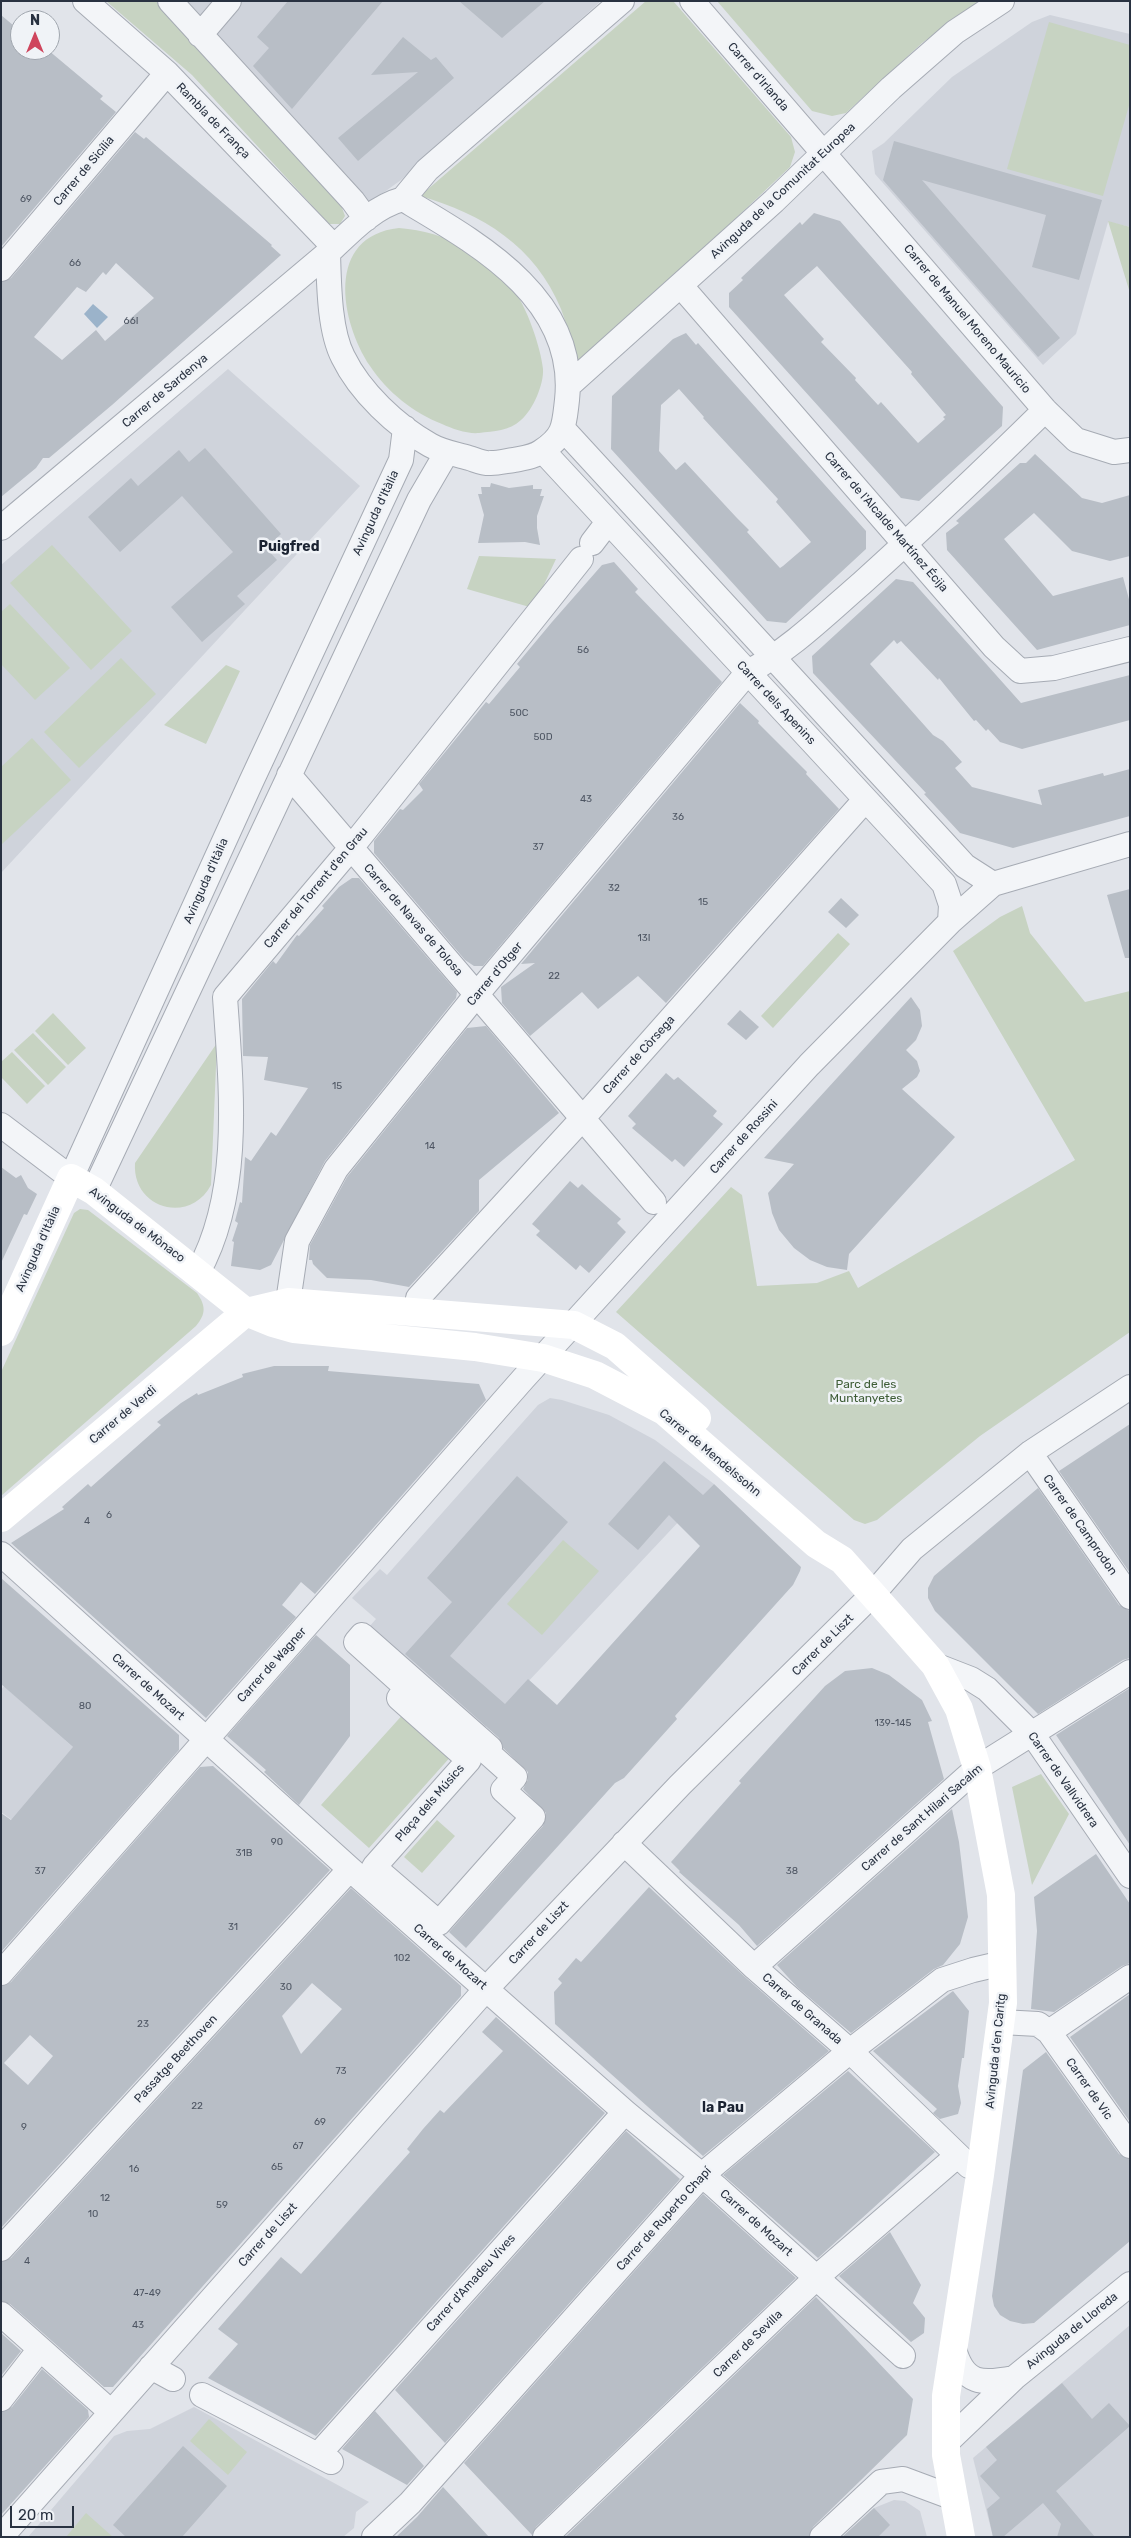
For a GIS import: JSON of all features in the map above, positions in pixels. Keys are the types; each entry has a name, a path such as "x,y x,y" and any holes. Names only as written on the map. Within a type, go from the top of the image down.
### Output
{"street":[{"name":"Rambla de França","path":"85,1 167,74 331,250"},
{"path":"170,1 353,201 366,219"},
{"path":"200,35 229,1"},
{"path":"331,250 329,283 335,332 342,357 363,388 405,428 431,446 490,464 533,456 543,451 564,430 568,386 562,347 541,303 506,267 462,233 403,199 427,170 622,1"},
{"name":"Carrer d'Irlanda","path":"692,1 825,153"},
{"name":"Avinguda de la Comunitat Europea","path":"568,386 825,153 891,88 955,32 1002,1"},
{"name":"Carrer de Sicília","path":"1,269 167,74"},
{"name":"Carrer de Manuel Moreno Mauricio","path":"825,153 1045,410 1076,440 1114,452 1130,450"},
{"name":"Carrer de Sardenya","path":"1,528 366,219 391,202 403,199"},
{"name":"Carrer de l'Alcalde Martínez Écija","path":"680,286 994,647 1020,671 1054,668 1130,649"},
{"path":"748,672 774,658 906,544 1045,410"},
{"name":"Avinguda d'Itàlia","path":"82,1184 255,773 401,460 405,428"},
{"path":"564,430 965,866 993,884"},
{"name":"Carrer dels Apenins","path":"543,451 944,884 951,905 950,922"},
{"name":"Avinguda d'Itàlia","path":"1,1332 82,1184 289,775 419,500 447,452"},
{"name":"Carrer del Torrent d'en Grau","path":"198,1272 212,1247 223,1196 229,1151 231,1086 225,997 350,848 608,522"},
{"name":"Carrer d'Otger","path":"288,1302 297,1241 336,1169 477,994 748,672"},
{"name":"Carrer de Navas de Tolosa","path":"289,775 654,1202"},
{"name":"Carrer de Còrsega","path":"417,1311 418,1298 582,1119 866,800"},
{"path":"950,922 993,884 1130,844"},
{"name":"Carrer de Rossini","path":"543,1358 809,1065 950,922"},
{"name":"Avinguda de Mònaco","path":"1,1124 198,1272 246,1312 294,1329 475,1347 543,1358"},
{"path":"246,1312 288,1302 574,1325"},
{"name":"Avinguda de Mònaco","path":"336,1332 356,1323 399,1325 410,1321 417,1311"},
{"name":"Carrer de Verdi","path":"1,1518 246,1312"},
{"name":"Carrer de Mendelssohn","path":"574,1325 615,1346 685,1406 826,1537 837,1556 873,1594"},
{"name":"Carrer de Mendelssohn","path":"543,1358 594,1375 664,1412 816,1544 837,1556"},
{"name":"Carrer de Wagner","path":"1,1973 543,1358"},
{"name":"Carrer de Liszt","path":"1,2537 486,1989 624,1843 873,1594 912,1548 1030,1453 1130,1388"},
{"name":"Carrer de Camprodon","path":"1030,1453 1130,1598"},
{"name":"Carrer de Mozart","path":"1,1554 350,1869 625,2112 702,2175 903,2356"},
{"name":"Avinguda d'en Caritg","path":"873,1594 935,1665 959,1709 977,1768 1000,1895 1003,1963 1000,2022 980,2175 946,2396 946,2455 962,2537"},
{"name":"Plaça dels Músics","path":"362,1635 490,1748 487,1752 515,1777 503,1790 533,1817 439,1923 374,1867 469,1760 398,1698 407,1688 356,1642 362,1635"},
{"name":"Carrer de Vallvidrera","path":"935,1665 971,1679 987,1690 1033,1735 1130,1876"},
{"name":"Carrer de Sant Hilari Sacalm","path":"754,1967 977,1768 1033,1735 1130,1672"},
{"name":"Carrer de Granada","path":"624,1843 754,1967 850,2051 957,2156 980,2175"},
{"name":"Passatge Beethoven","path":"1,2249 350,1869"},
{"name":"Carrer de Ruperto Chapí","path":"374,2537 410,2503 702,2175 850,2051 942,1980 1003,1963"},
{"path":"1000,2022 1038,2024 1048,2032 1130,1977"},
{"name":"Carrer de Vic","path":"1048,2032 1130,2146"},
{"name":"Carrer d'Amadeu Vives","path":"202,2395 325,2459 625,2112"},
{"name":"Carrer de Sevilla","path":"545,2537 818,2278 957,2156"},
{"name":"Avinguda de Lloreda","path":"947,2442 1014,2378 1130,2284"},
{"path":"1,2314 111,2412"},
{"path":"1,2399 40,2349"},
{"name":"Avinguda de Lloreda","path":"954,2349 959,2367 980,2382 1014,2378"},
{"path":"151,2367 173,2379"},
{"path":"822,2537 881,2482 903,2479 954,2498"}],"shaded area":[{"path":"170,1 601,1 401,180 361,209"},
{"path":"1050,15 1130,34 1130,227 1108,222 1076,334 1043,365 875,174 872,151 884,143 952,77 1032,22"},
{"path":"228,369 360,486 1,873 1,565"},
{"path":"550,1398 609,1415 655,1440 714,1484 477,1736 362,1635 376,1619 352,1598 380,1569 387,1575 538,1405"},
{"path":"4,1686 74,1748 93,1716 156,1776 101,1840 50,1793 15,1822 1,1812 1,1690"},
{"path":"1130,2325 1130,2537 993,2537 973,2458"},
{"path":"194,2407 369,2502 356,2512 354,2528 343,2537 28,2537 114,2436 127,2431 150,2429"},
{"path":"894,2500 905,2501 920,2511 927,2537 843,2537 874,2508"}],"green space":[{"path":"106,1 156,1 341,205 345,216 340,224 329,224 192,75"},
{"path":"646,1 674,2 791,137 795,152 790,167 577,368 561,309 537,267 522,250 485,223 465,212 420,196"},
{"path":"717,1 981,1 922,43 846,113 832,116 812,111"},
{"path":"1049,22 1130,45 1130,102 1103,196 1007,169"},
{"path":"1108,221 1130,227 1130,293"},
{"path":"399,228 433,234 462,246 488,264 517,295 532,327 539,350 543,375 540,389 530,410 516,424 501,430 479,433 451,428 411,408 384,384 370,366 351,327 346,305 346,283 349,263 359,247 375,234"},
{"path":"52,545 132,631 91,670 10,583"},
{"path":"479,556 556,559 533,608 467,589"},
{"path":"10,604 70,668 35,700 1,664 1,612"},
{"path":"121,658 156,694 79,768 44,732"},
{"path":"226,665 240,671 206,744 164,725"},
{"path":"32,738 71,780 1,845 1,767"},
{"name":"Parc de les Muntanyetes","path":"1022,906 1030,933 1085,1002 1130,991 1130,1332 980,1436 877,1520 865,1524 854,1520 616,1312 731,1187 742,1195 757,1286 817,1283 849,1271 858,1288 1075,1160 953,951 1000,917"},
{"path":"838,933 850,944 773,1028 761,1016"},
{"path":"53,1013 86,1048 68,1065 35,1031"},
{"path":"33,1033 66,1067 48,1085 14,1050"},
{"path":"217,1043 211,1185 202,1197 190,1205 177,1208 164,1206 152,1201 143,1191 137,1179 135,1163"},
{"path":"12,1052 45,1086 27,1104 1,1077 1,1062"},
{"path":"80,1209 88,1210 197,1293 204,1310 202,1318 196,1326 1,1496 1,1372 74,1213"},
{"path":"563,1540 599,1571 542,1635 507,1604"},
{"path":"406,1711 453,1754 369,1848 321,1805"},
{"path":"1041,1774 1069,1814 1032,1885 1012,1787"},
{"path":"437,1820 455,1836 422,1873 404,1857"},
{"path":"209,2419 247,2452 228,2475 190,2441"},
{"path":"86,2513 113,2537 66,2537"}],"water":[{"path":"93,304 108,317 97,328 84,314"}],"building":[{"path":"288,1 383,1 292,109 253,66 269,48 257,37"},
{"path":"459,1 545,1 502,38"},
{"path":"1,15 10,23 10,60 60,60 103,96 100,99 116,112 1,247"},
{"path":"403,37 431,60 436,57 454,78 358,161 338,138 418,72 371,75"},
{"path":"135,132 144,139 146,137 272,245 281,255 112,405 49,458 43,458 36,468 1,497 1,282 11,278","holes":["116,263 154,298 105,341 96,330 62,360 34,337 77,287 86,292 103,272 106,275"]},
{"path":"894,141 1102,200 1079,280 1032,267 1046,215 922,180 1060,338 1038,357 883,180"},
{"path":"814,213 840,221 1003,407 1002,426 919,501 901,498 729,307 729,293 743,280 741,278 800,222 802,225","holes":["817,266 912,372 911,374 946,415 943,417 945,419 918,443 881,402 878,405 855,380 856,378 821,342 824,339 784,295"]},
{"path":"686,333 696,345 698,343 866,531 866,549 786,623 767,621 611,449 612,396 673,339","holes":["679,389 778,499 776,502 811,542 780,568 747,532 749,530 685,462 676,470 659,451 661,405"]},
{"path":"205,448 281,534 266,548 277,560 237,596 245,604 202,642 171,607 233,552 182,496 120,552 88,517 131,478 138,486 179,450 189,462"},
{"path":"1035,454 1082,498 1102,503 1130,495 1130,556 1110,561 1072,551 1034,513 1004,539 1053,596 1123,577 1130,603 1130,625 1037,650 947,550 946,533 959,523 956,521 1020,463 1026,463"},
{"path":"491,483 509,488 533,485 533,489 542,489 540,496 544,496 537,516 540,545 525,542 478,543 484,515 478,494 482,494 481,487 490,487"},
{"path":"614,562 638,589 635,592 722,682 483,966 474,966 465,960 374,853 374,841 400,809 403,810 423,790 419,784 486,702 489,704 520,667 517,664 552,622 602,565"},
{"path":"896,579 913,582 1021,703 1130,675 1130,720 1022,749 1000,742 988,729 986,731 976,720 974,721 939,678 938,680 901,641 897,644 894,640 870,664 933,735 943,741 962,762 955,768 972,787 1042,805 1038,790 1103,773 1104,776 1130,769 1130,816 1013,848 960,833 924,794 926,793 813,673 812,656"},
{"path":"740,703 807,772 806,774 839,809 666,1003 638,976 598,1009 582,992 530,1036 502,1003 501,987 535,963 521,964"},
{"path":"352,878 359,878 457,992 456,998 325,1161 271,1265 260,1270 231,1266 234,1242 232,1241 238,1223 235,1221 240,1202 242,1203 245,1157 251,1161 271,1132 276,1136 308,1088 264,1080 268,1057 243,1056 242,999 273,961 276,964 297,935 299,936 324,908 322,906 339,887"},
{"path":"1130,889 1130,958 1125,958 1107,895"},
{"path":"841,898 859,915 846,928 828,912"},
{"path":"911,997 920,1010 922,1026 916,1040 906,1050 917,1061 920,1071 917,1077 902,1089 955,1137 849,1254 847,1270 827,1267 810,1260 794,1248 779,1230 772,1213 768,1193 794,1164 764,1158"},
{"path":"740,1010 759,1027 746,1040 727,1024"},
{"path":"486,1026 559,1113 479,1180 479,1211 409,1287 371,1280 327,1278 313,1264 312,1260 309,1260 310,1245 347,1177 467,1028"},
{"path":"666,1073 674,1080 678,1077 717,1111 713,1116 723,1124 684,1167 675,1159 672,1162 632,1128 636,1124 628,1116"},
{"path":"1,1167 16,1178 21,1175 28,1188 37,1194 27,1215 24,1214 1,1263"},
{"path":"570,1181 578,1188 582,1184 621,1219 617,1223 626,1232 589,1273 580,1265 576,1270 536,1235 540,1231 532,1224"},
{"path":"274,1366 329,1366 328,1371 479,1384 486,1400 315,1594 301,1582 282,1605 296,1617 206,1718 11,1543 64,1509 62,1507 88,1484 91,1487 161,1425 157,1422 181,1403 197,1393 198,1395 243,1377 242,1374"},
{"path":"1130,1424 1130,1573 1059,1471"},
{"path":"664,1461 703,1495 714,1484 801,1567 800,1571 793,1585 675,1716 677,1719 624,1778 615,1783 466,1948 449,1932 543,1826 546,1813 523,1789 528,1780 528,1772 503,1748 499,1738 405,1654 452,1602 427,1578 517,1476 568,1522 450,1656 505,1704 528,1679 557,1705 700,1546 669,1515 638,1550 608,1524"},
{"path":"1038,1488 1119,1605 1130,1611 1130,1658 1123,1660 1038,1714 935,1611 928,1598 928,1588 934,1576"},
{"path":"1,1578 179,1735 179,1750 1,1952 1,1813 11,1820 73,1747 1,1684"},
{"path":"316,1635 350,1665 350,1736 299,1805 264,1772 266,1770 227,1736"},
{"path":"872,1668 889,1675 922,1700 932,1721 928,1722 944,1779 757,1946 739,1925 679,1872 671,1862 741,1783 739,1781 825,1686 845,1671"},
{"path":"1130,1688 1130,1845 1056,1735"},
{"path":"213,1766 330,1870 1,2228 1,1986 11,1982 200,1767","holes":["30,2035 53,2056 28,2085 4,2063"]},
{"path":"952,1809 959,1842 968,1917 960,1944 943,1965 934,1969 851,2033 797,1987 777,1965"},
{"path":"1096,1854 1130,1904 1130,1963 1122,1966 1054,2012 1031,2009 1037,1931 1034,1897"},
{"path":"649,1887 745,1977 829,2051 703,2156 555,2024 554,1992 562,1983 558,1979 576,1958 581,1962"},
{"path":"351,1888 461,1986 461,1996 113,2387 104,2387 10,2304 1,2301 1,2262 11,2258","holes":["312,1983 342,2009 301,2054 282,2016"]},
{"path":"953,1991 969,2011 964,2058 962,2058 958,2086 961,2103 958,2114 940,2119 933,2113 937,2109 873,2051"},
{"path":"1130,1994 1130,2122 1070,2037"},
{"path":"496,2017 605,2113 316,2436 208,2378 238,2344 218,2329 281,2257 301,2274 410,2152 407,2149 440,2110 444,2113 503,2051 482,2032"},
{"path":"1046,2052 1119,2154 1130,2159 1130,2241 1034,2323 1023,2324 1010,2321 1000,2315 994,2306 992,2296 1023,2070"},
{"path":"848,2071 935,2152 818,2258 723,2175"},
{"path":"626,2131 680,2179 445,2443 395,2390"},
{"path":"703,2194 796,2278 536,2527 532,2535 464,2463"},
{"path":"890,2232 921,2285 913,2303 925,2318 924,2333 911,2342 839,2276"},
{"path":"816,2297 913,2399 907,2435 813,2527 809,2537 565,2537"},
{"path":"1,2333 21,2351 1,2376"},
{"path":"42,2369 88,2410 89,2417 1,2515 1,2412 12,2407"},
{"path":"1062,2383 1092,2419 1109,2403 1130,2426 1056,2491 1095,2537 1057,2537 1061,2524 1043,2503 1003,2537 993,2537 987,2509 1000,2498 980,2476 997,2460 986,2447"},
{"path":"375,2411 424,2466 407,2485 342,2449"},
{"path":"183,2446 227,2486 182,2537 126,2537 113,2525"},
{"path":"443,2487 489,2537 396,2537 417,2517"},
{"path":"874,2508 890,2525 878,2537 842,2537"}],"district":[{"name":"Puigfred","path":"289,547"},
{"name":"la Pau","path":"723,2108"}]}
